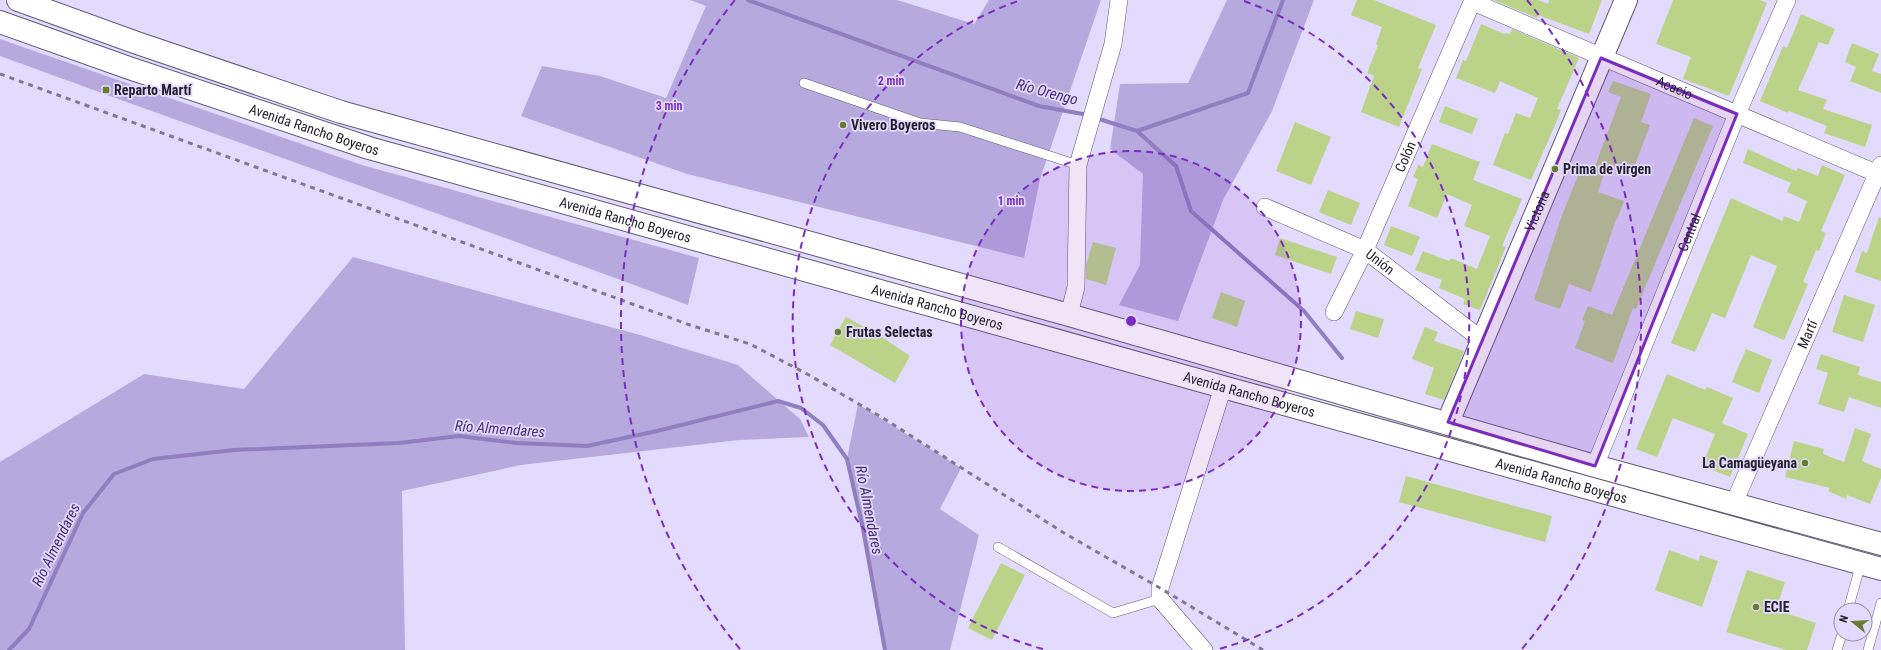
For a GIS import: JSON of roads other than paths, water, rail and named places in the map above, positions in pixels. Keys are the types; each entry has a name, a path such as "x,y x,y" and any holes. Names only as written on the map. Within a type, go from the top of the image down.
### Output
{"main road":[{"name":"Avenida Rancho Boyeros","path":"18,0 137,43 341,112 1069,315 1448,422 1595,466 1734,504 1879,540"},
{"name":"Victoria","path":"1448,422 1626,0"},
{"name":"Avenida Rancho Boyeros","path":"0,22 129,68 369,148 1223,387 1871,566"}],"street":[{"path":"1069,315 1076,287 1078,165 1113,44 1119,0"},
{"name":"Central","path":"1595,466 1737,114 1787,0"},
{"name":"Acacio","path":"1473,1 1601,58 1879,170"},
{"name":"Colón","path":"1334,312 1365,250 1473,1"},
{"name":"Martí","path":"1734,504 1879,170"},
{"name":"Unión","path":"1265,207 1365,250 1482,340"},
{"path":"1204,650 1160,599 1160,588 1223,387"}],"lane":[{"path":"804,83 920,123 960,127 1078,165"},
{"path":"998,547 1113,613 1160,599"},
{"path":"1852,602 1871,566"},
{"path":"1868,650 1881,602"}],"waterway":[{"name":"Río Orengo","path":"748,0 1039,106 1088,115"},
{"name":"Río Orengo","path":"1096,118 1137,131 1248,93 1283,0"},
{"path":"1137,131 1176,166 1191,211 1304,311 1342,358"},
{"name":"Río Almendares","path":"9,650 29,629 83,513 114,474 153,459 234,450 399,443 459,436 517,443 587,446 657,431 778,401 801,408 823,425 847,459 863,529 885,650"}],"railway":[{"path":"0,74 690,325 750,344 809,375 883,418 1064,533 1160,588 1263,650"}],"place":[{"name":"Reparto Martí","path":"106,90"},
{"name":"Vivero Boyeros","path":"843,125"},
{"name":"Prima de virgen","path":"1555,169"},
{"name":"Frutas Selectas","path":"838,332"},
{"name":"La Camagüeyana","path":"1805,463"},
{"name":"ECIE","path":"1756,607"}]}
